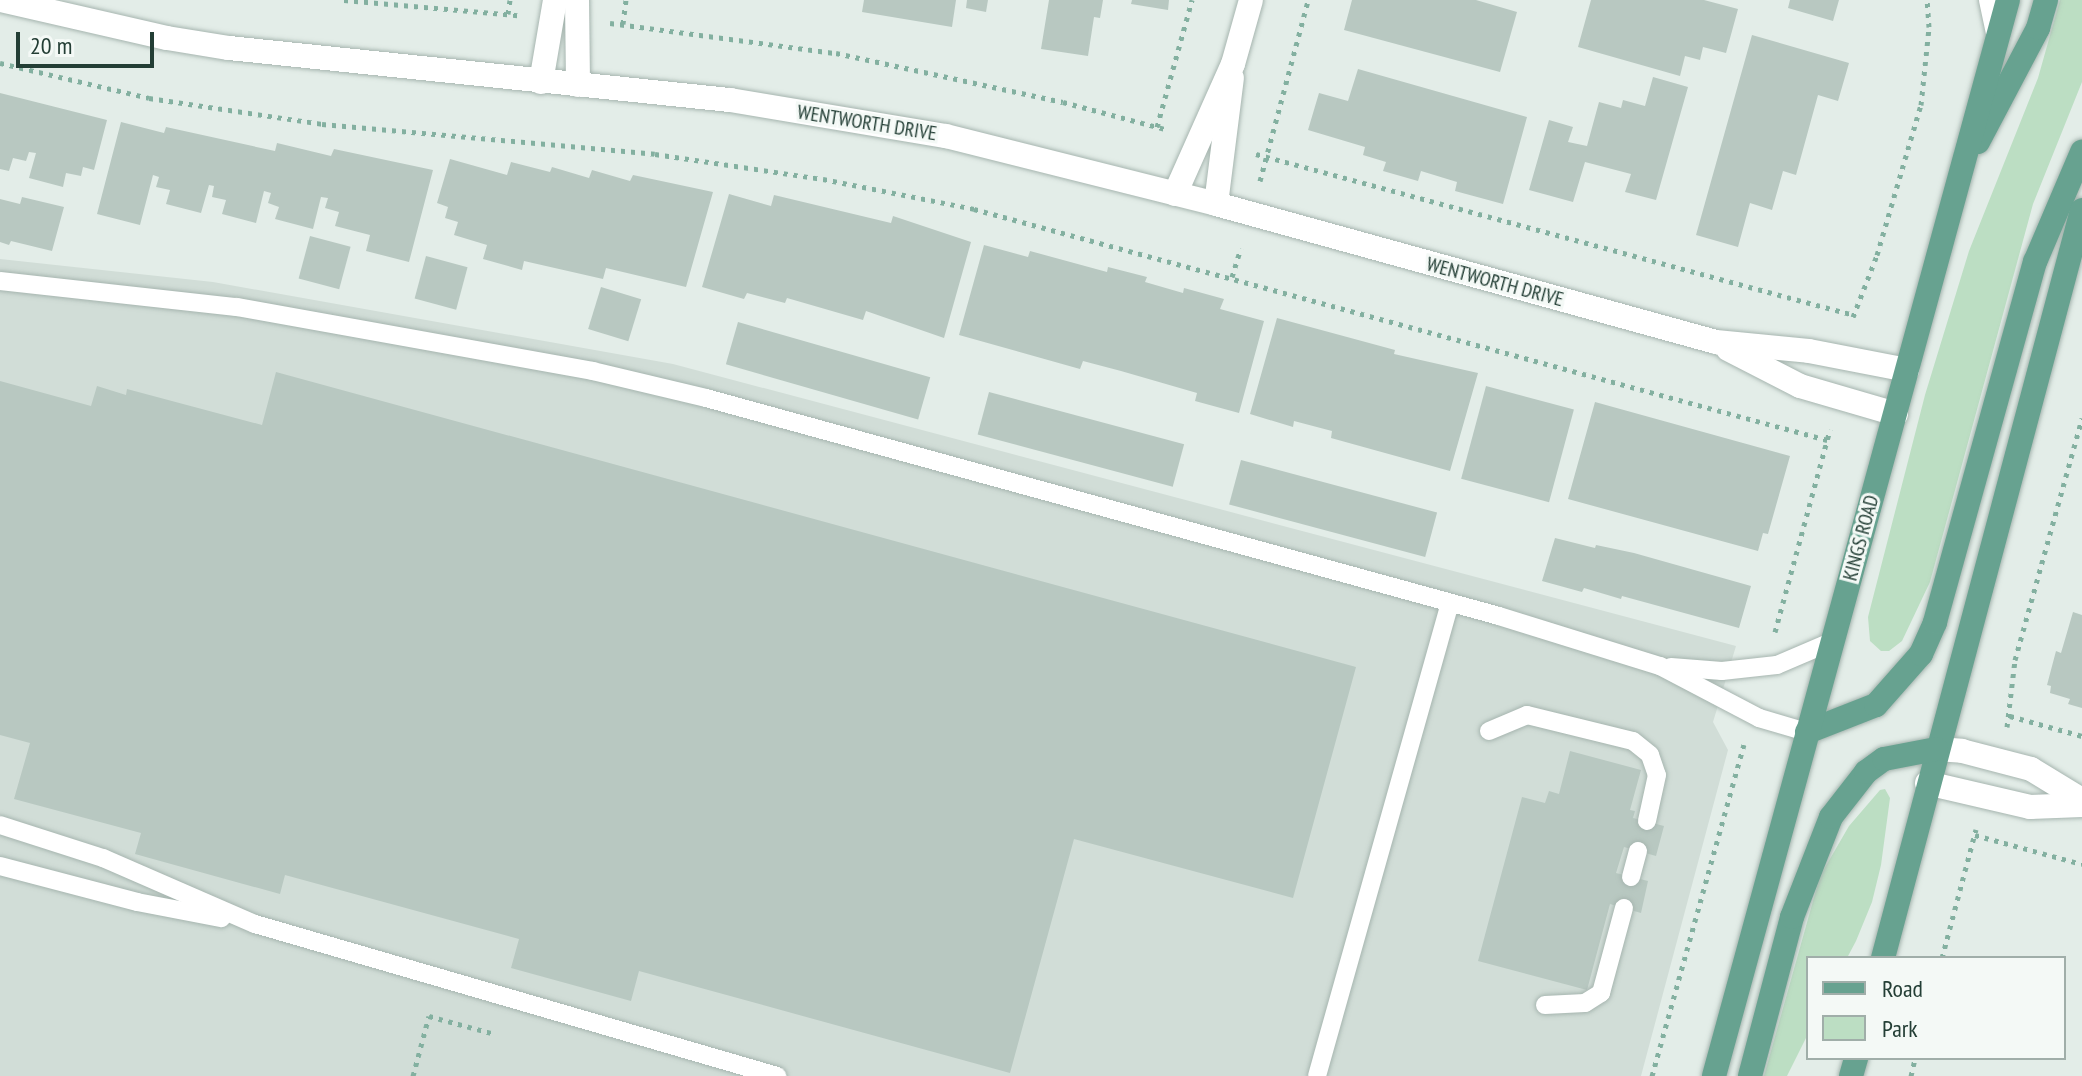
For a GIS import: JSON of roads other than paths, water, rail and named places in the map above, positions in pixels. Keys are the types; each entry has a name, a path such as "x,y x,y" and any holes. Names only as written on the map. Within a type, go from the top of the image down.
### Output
{"main road":[{"name":"KINGS ROAD","path":"1714,1076 2008,0"},
{"path":"1956,183 2038,28 2046,0"},
{"path":"1807,732 1876,705 1921,654 1935,622 2035,262 2082,152"},
{"path":"1884,956 1936,749 2082,210"},
{"path":"1750,1076 1792,917 1831,817 1866,772 1884,759 1936,749"}],"street":[{"name":"WENTWORTH DRIVE","path":"1,0 167,38 229,48 730,100 946,136 1216,204 1716,342 1809,351 1907,370"},
{"path":"1175,194 1233,64 1251,0"},
{"path":"1991,0 1998,32"},
{"path":"541,82 552,9"},
{"path":"578,10 578,85"},
{"path":"1216,204 1226,146 1233,64"},
{"name":"WENTWORTH DRIVE","path":"1716,342 1800,386 1896,414"},
{"path":"1936,749 1997,759 2031,769 2082,802"},
{"path":"1927,783 2030,807 2082,802"}],"lane":[{"path":"0,281 237,307 593,371 706,398 1450,603 1660,666 1759,718 1807,732"},
{"path":"1317,1076 1450,603"},
{"path":"1660,666 1722,671 1766,667 1800,657 1833,641"},
{"path":"1489,731 1527,715 1633,741 1650,755 1657,775 1647,821"},
{"path":"0,825 103,858 255,924"},
{"path":"1631,877 1638,851"},
{"path":"0,866 137,902 255,924 777,1076"},
{"path":"1545,1005 1585,1003 1601,993 1624,908"}]}
